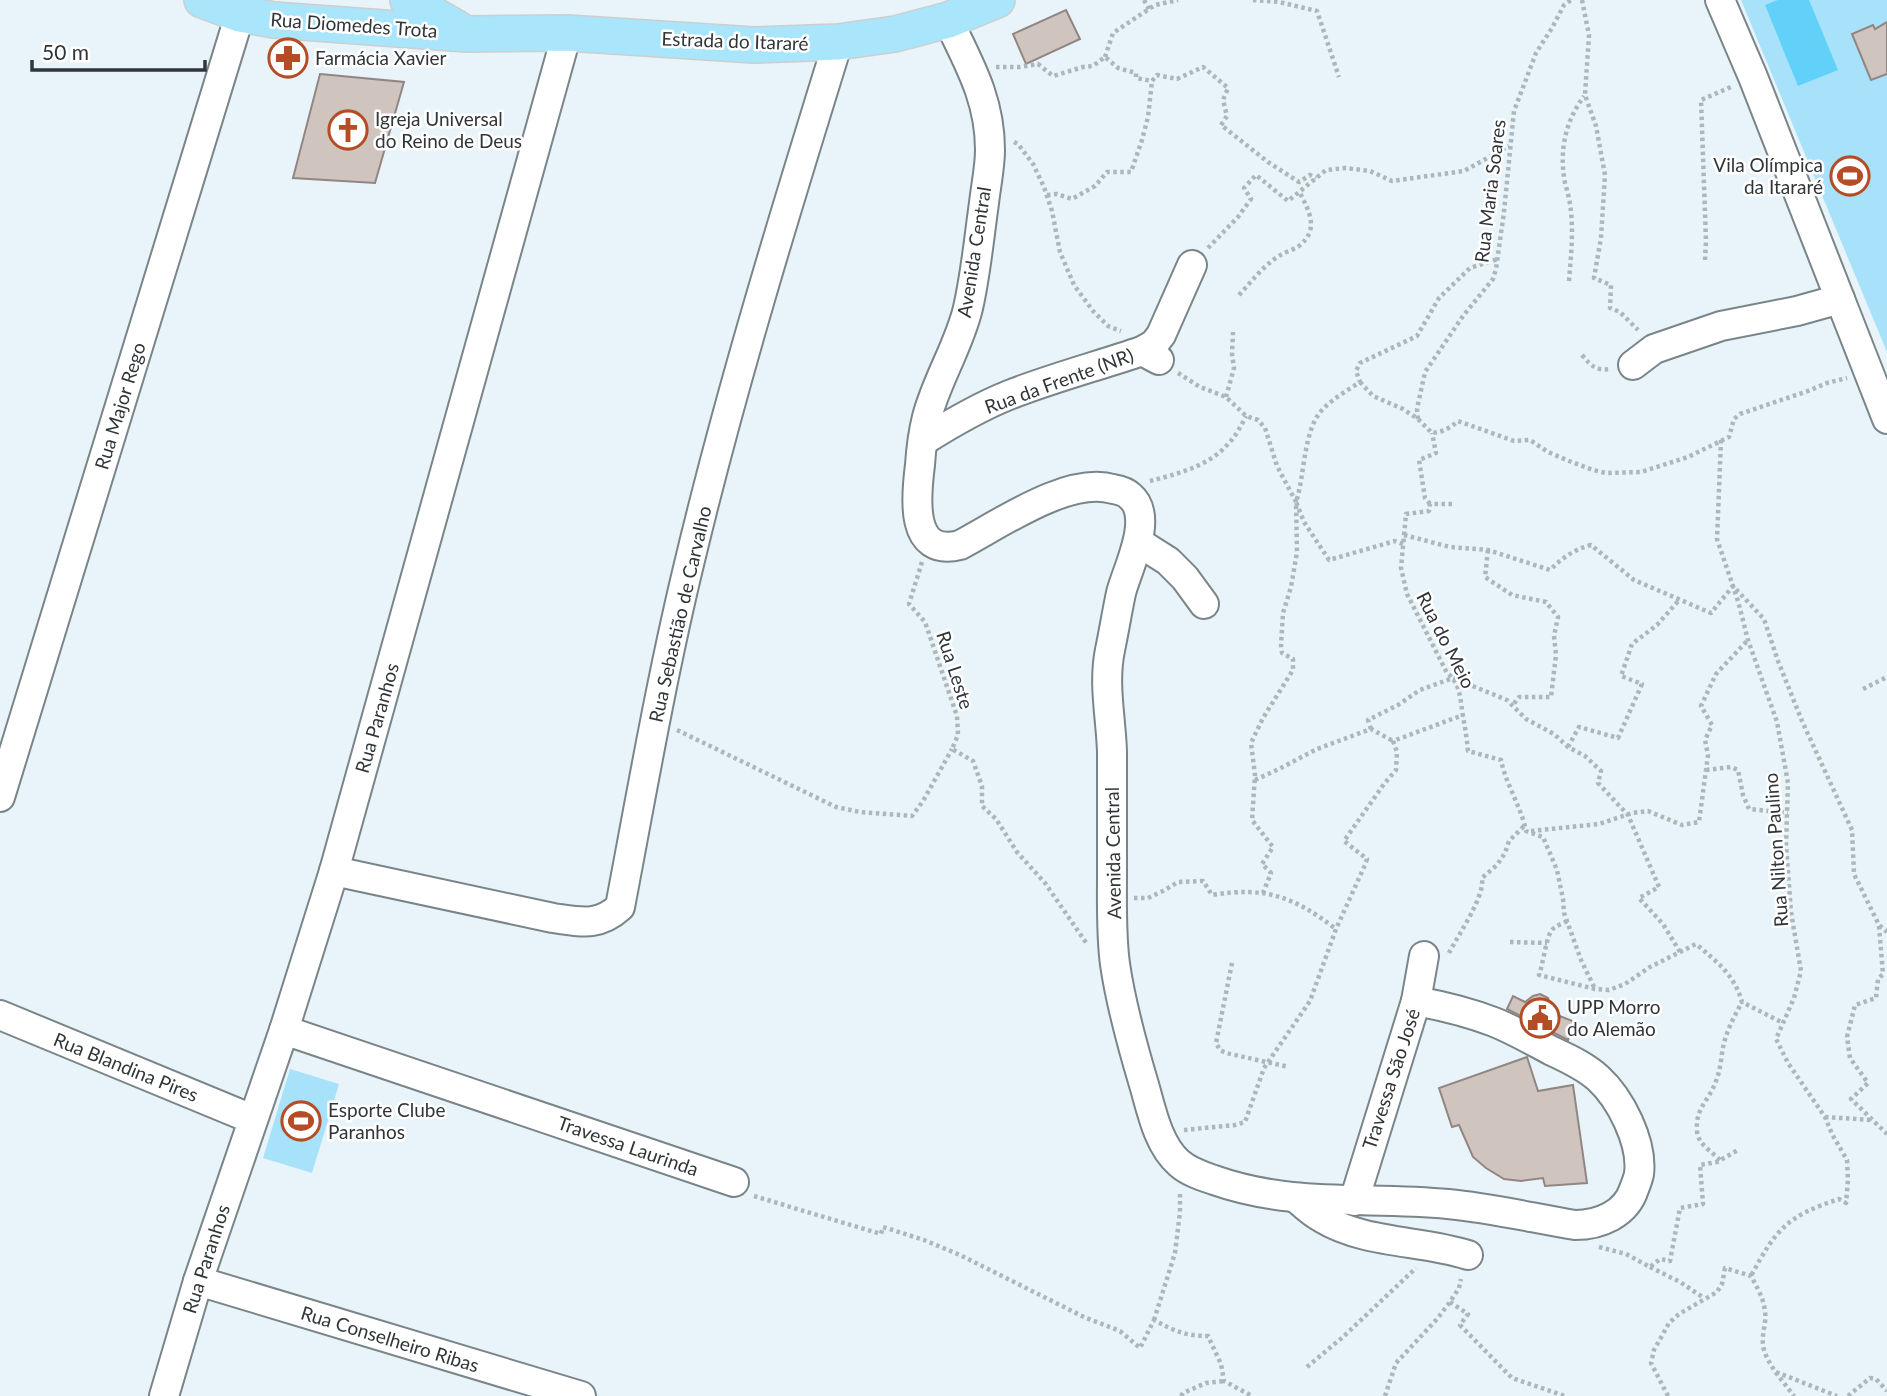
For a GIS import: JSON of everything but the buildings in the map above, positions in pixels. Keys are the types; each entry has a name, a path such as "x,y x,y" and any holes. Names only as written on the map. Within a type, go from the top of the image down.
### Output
{"main road":[{"name":"Rua Diomedes Trota","path":"202,0 240,15 280,10 467,34"},
{"path":"408,0 467,34"},
{"name":"Estrada do Itararé","path":"467,34 567,33 754,45 838,42 895,34 948,20 996,0"}],"street":[{"path":"1720,0 1753,77 1887,419"},
{"name":"Rua Major Rego","path":"0,797 240,15"},
{"name":"Avenida Central","path":"930,540 923,533 918,521 916,505 923,441 932,400 960,334 970,297 990,152 987,111 973,70 948,20"},
{"name":"Rua Paranhos","path":"164,1396 198,1281 284,1030 334,871 567,33"},
{"name":"Rua Sebastião de Carvalho","path":"334,871 587,923 608,917 620,907 655,722 708,488 785,213 838,42"},
{"path":"1152,352 1192,265"},
{"path":"1643,357 1721,326 1797,311 1840,299"},
{"name":"Rua da Frente (NR)","path":"923,441 954,422 1007,396 1152,352"},
{"path":"930,540 942,547 960,545 1038,503 1086,486 1104,486 1124,492"},
{"name":"Avenida Central","path":"1124,492 1134,500 1140,522 1138,542 1122,593 1109,655 1107,695 1111,743 1115,961 1136,1060 1159,1132 1168,1151 1179,1163 1196,1174 1234,1187 1296,1198 1456,1205 1582,1225 1589,1225 1619,1212 1631,1199 1639,1173 1638,1153 1630,1125 1617,1100 1598,1077 1579,1064 1497,1023 1417,994"},
{"path":"1138,542 1168,561 1204,604"},
{"name":"Travessa São José","path":"1354,1202 1417,994 1424,956"},
{"name":"Rua Blandina Pires","path":"0,1015 253,1119"},
{"name":"Travessa Laurinda","path":"284,1030 734,1182"},
{"path":"1296,1198 1322,1219 1342,1227 1468,1255"},
{"name":"Rua Conselheiro Ribas","path":"198,1281 581,1396"}],"path":[{"path":"1144,0 1149,9"},
{"path":"973,70 1038,64 1053,76 1093,66 1105,57 1113,33 1156,5 1178,0"},
{"path":"1253,0 1279,2 1317,11 1339,77"},
{"name":"Rua Maria Soares","path":"1418,419 1417,409 1425,372 1463,316 1493,279 1504,212 1514,111 1536,53 1564,5 1571,0"},
{"path":"1582,0 1589,35 1585,95 1596,126 1605,175 1601,238 1594,278 1611,285 1610,308 1620,312 1643,357 1602,370 1590,366 1582,355"},
{"path":"1105,57 1118,68 1136,73 1136,78 1152,81"},
{"path":"1046,195 1057,194 1072,199 1095,186 1107,172 1130,172 1148,117 1152,81 1157,75 1177,79 1203,67 1228,88 1223,100 1227,117 1221,125 1268,162 1299,182 1310,175 1316,178"},
{"path":"1704,260 1706,241 1701,100 1753,77"},
{"path":"1569,281 1572,231 1563,152 1573,111 1585,95"},
{"path":"989,130 1018,144 1033,164 1052,211 1060,252 1074,285 1093,311 1108,326 1152,352 1200,387 1226,397 1246,416 1258,420 1265,428 1277,466 1304,522 1329,560 1395,541 1403,544"},
{"path":"1192,265 1251,200 1244,188 1256,175 1288,201 1326,170 1346,168 1370,171 1392,181 1464,171 1510,145"},
{"path":"1239,295 1262,270 1279,256 1298,246 1310,234 1311,217 1299,191"},
{"path":"1452,504 1430,503 1425,498 1419,460 1436,453 1432,433 1418,419 1373,396 1360,382 1356,371 1360,363 1417,336 1439,298 1469,268 1498,259"},
{"path":"1226,397 1234,368 1233,332"},
{"path":"1432,433 1450,428 1458,421 1514,441 1530,440 1559,457 1593,470 1606,473 1642,472 1688,457 1728,437 1734,419 1741,414 1827,383 1868,373"},
{"path":"1263,893 1270,873 1262,864 1273,847 1252,820 1255,780 1251,743 1293,670 1293,659 1282,653 1281,645 1283,613 1297,552 1296,502 1303,463 1314,421 1322,409 1360,382"},
{"path":"1124,492 1130,487 1189,470 1214,455 1226,447 1236,435 1246,416"},
{"name":"Rua Nilton Paulino","path":"1721,440 1717,539 1777,722 1788,783 1786,845 1791,912 1801,971 1794,998 1776,1039 1788,1063 1825,1118 1847,1160 1848,1180 1846,1203 1839,1199 1806,1211 1788,1223 1767,1245 1751,1276"},
{"name":"Rua do Meio","path":"1430,503 1429,511 1406,514 1401,568 1407,594 1447,673 1460,690 1468,751 1501,760 1504,775 1526,828 1543,837 1557,870 1564,913 1595,989"},
{"path":"1404,535 1450,547 1488,550 1550,570 1580,548 1591,545 1634,580 1711,613 1733,586 1764,618 1802,721 1852,830 1854,874 1879,925 1882,974 1878,979 1876,998 1855,1005 1847,1038 1850,1058 1868,1083 1851,1099 1887,1134"},
{"name":"Rua Leste","path":"930,540 909,604 925,622 957,716 958,735 952,749"},
{"path":"1488,550 1485,577 1512,595 1546,602 1558,617 1550,697 1519,697 1513,705"},
{"path":"1568,747 1579,727 1618,738 1642,684 1621,676 1632,644 1657,625 1680,599"},
{"path":"1417,994 1446,958 1477,903 1483,884 1482,878 1497,865 1509,841 1526,828 1545,831 1598,824 1648,811 1682,825 1699,822 1708,755 1705,740 1712,726 1701,706 1716,674 1748,640"},
{"path":"1864,689 1887,677"},
{"path":"1159,1132 1245,1122 1264,1068 1310,1001 1336,929 1367,859 1344,841 1396,770 1397,752 1393,741 1371,729 1368,720 1420,690 1453,678 1507,699 1526,719 1554,734 1601,771 1598,783 1628,815 1659,887 1639,898 1663,925 1680,952"},
{"path":"1393,741 1463,715"},
{"path":"655,722 681,731 836,807 860,812 912,816 952,749 973,761 982,786 982,806 996,819 1017,852 1045,883 1086,943 1115,961"},
{"path":"1255,780 1317,749 1371,729"},
{"path":"1706,770 1731,767 1738,770 1749,809 1787,813"},
{"path":"1112,898 1148,898 1178,882 1203,881 1212,895 1230,892 1263,893 1284,898 1311,910 1336,929"},
{"path":"1567,921 1552,929 1539,975 1609,990 1625,984 1650,967 1696,944 1721,965 1734,981 1742,1002 1783,1023"},
{"path":"1879,925 1887,932"},
{"path":"1510,942 1547,943"},
{"path":"1232,963 1216,1043 1220,1050 1226,1053 1289,1067"},
{"path":"1720,1160 1699,1141 1697,1113 1717,1080 1724,1042 1742,1002"},
{"path":"1825,1118 1873,1120"},
{"path":"1650,1267 1660,1259 1670,1261 1680,1208 1703,1204 1700,1165 1720,1160 1738,1150"},
{"path":"734,1182 734,1190 881,1234 883,1227 924,1240 960,1255 1086,1318 1120,1331 1140,1348 1154,1320 1175,1253 1180,1212 1179,1163"},
{"path":"1588,1245 1626,1254 1705,1298"},
{"path":"1307,1367 1440,1247"},
{"path":"1385,1396 1396,1363 1437,1319 1459,1288 1468,1255"},
{"path":"1668,1396 1651,1363 1654,1350 1669,1323 1690,1306 1717,1292 1722,1284 1725,1268 1751,1276 1766,1314 1764,1350 1775,1372 1794,1396"},
{"path":"1450,1302 1468,1314 1460,1325 1512,1378 1565,1396"},
{"path":"1154,1320 1191,1336 1209,1336 1221,1364 1224,1381"},
{"path":"1775,1372 1837,1396"},
{"path":"1847,1396 1870,1378 1876,1379 1887,1391"},
{"path":"1181,1396 1182,1393 1206,1383 1224,1381 1252,1396"}],"shaded area":[{"name":"Vila Olímpica da Itararé","path":"1741,0 1887,0 1887,352"},
{"path":"1778,0 1809,0 1838,70 1798,86 1765,5"},
{"name":"Esporte Clube Paranhos","path":"290,1069 339,1084 312,1173 263,1158"}],"place":[{"name":"Farmácia Xavier","path":"288,58"},
{"name":"Igreja Universal do Reino de Deus","path":"348,130"},
{"name":"Vila Olímpica da Itararé","path":"1850,176"},
{"name":"UPP Morro do Alemão","path":"1540,1018"},
{"name":"Esporte Clube Paranhos","path":"301,1121"}]}
